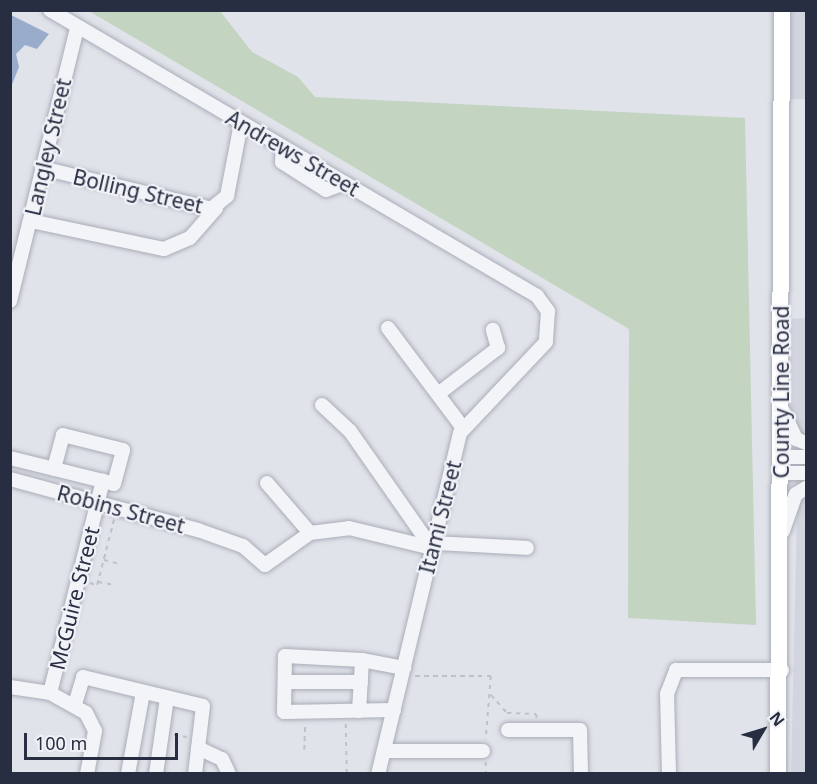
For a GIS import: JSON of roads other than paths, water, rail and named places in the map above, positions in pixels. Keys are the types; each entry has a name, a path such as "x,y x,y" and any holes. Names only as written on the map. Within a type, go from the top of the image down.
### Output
{"main road":[{"name":"County Line Road","path":"778,774 782,670 780,382 782,10"}],"street":[{"name":"Andrews Street","path":"50,10 77,28 537,296 551,317 546,342 463,428"},
{"name":"Langley Street","path":"10,301 77,28"},
{"name":"Bolling Street","path":"42,168 216,208 227,196 241,123"},
{"path":"31,221 164,249 190,238 216,208"},
{"path":"388,328 463,428"},
{"path":"438,394 498,348 493,330"},
{"path":"780,382 784,419 796,439 807,442"},
{"path":"322,405 350,431 434,545"},
{"name":"Itami Street","path":"378,774 463,428"},
{"path":"10,458 54,469 103,481 114,484 123,450 63,435 54,469"},
{"path":"781,465 807,458"},
{"path":"781,465 807,473"},
{"name":"Robins Street","path":"10,479 231,542 266,565 310,533"},
{"name":"McGuire Street","path":"50,693 103,481"},
{"path":"267,483 310,533 349,528 434,545 527,548"},
{"path":"781,539 796,494 807,488"},
{"path":"394,710 284,712 285,656 362,660 403,672"},
{"path":"352,711 361,682 362,660"},
{"path":"669,774 667,694 676,670 782,670"},
{"path":"75,704 83,677 203,706 195,774"},
{"path":"285,682 361,682"},
{"path":"10,687 50,693 75,704 93,722 95,741 87,774"},
{"path":"128,774 142,692"},
{"path":"156,774 167,698"},
{"path":"508,730 580,730 581,774"},
{"path":"198,748 222,759 230,774"},
{"path":"384,751 483,751"}],"water":[{"path":"11,15 49,34 37,49 25,45 16,54 19,67 11,87"}]}
